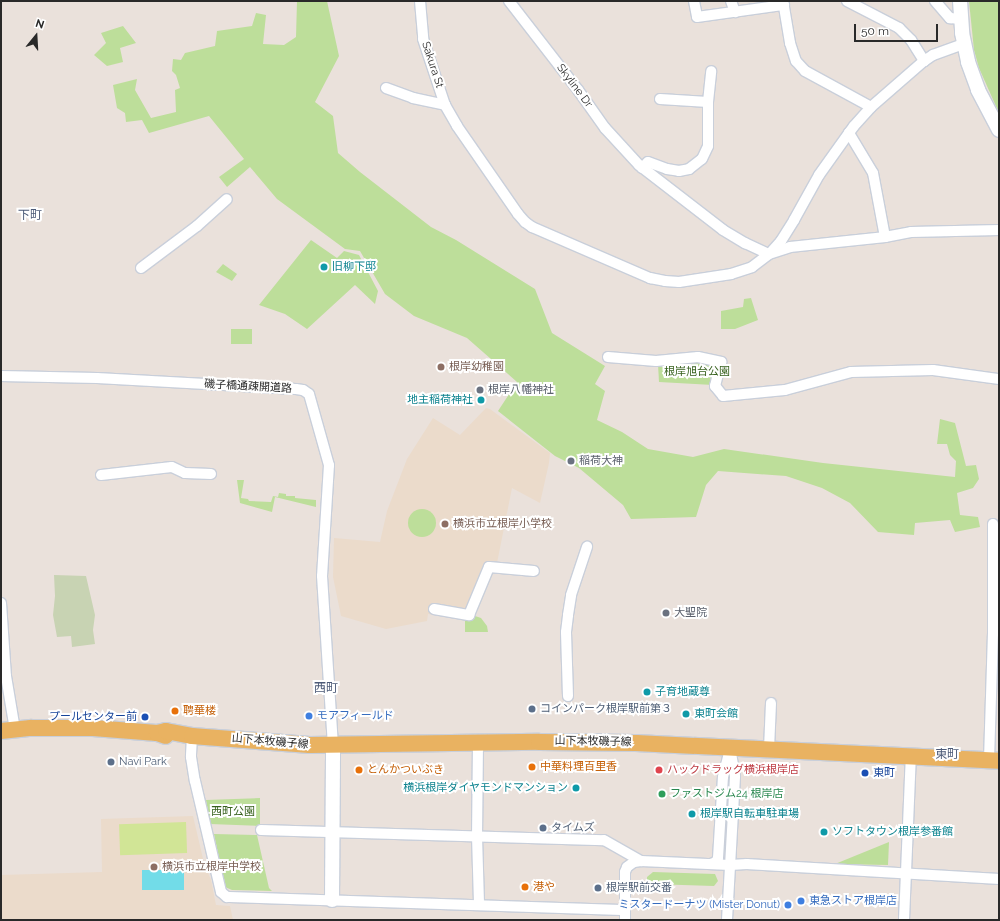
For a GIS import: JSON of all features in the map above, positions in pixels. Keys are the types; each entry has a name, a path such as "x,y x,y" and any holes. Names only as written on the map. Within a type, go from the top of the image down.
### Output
{"main road":[{"name":"山下本牧磯子線","path":"8,730 72,728 157,733 166,731 190,735 294,744 333,745 636,743 994,761"}],"street":[{"name":"Sakura St","path":"420,1 423,39 445,105 457,126 525,222 532,227 650,278 665,281 698,280 731,274 752,267 769,254"},
{"name":"Skyline Dr","path":"509,1 578,90 605,128 642,168 723,230 745,243 769,254"},
{"path":"694,1 697,17 784,3 790,43 796,61 806,72 871,107"},
{"path":"732,1 735,12"},
{"path":"847,1 899,28 911,40 924,61"},
{"path":"935,1 950,18 960,19"},
{"path":"960,1 960,19 968,62 978,90 999,130"},
{"path":"769,254 781,241 819,175 849,133 871,107 924,61 940,52 964,44"},
{"path":"642,168 648,162 667,169 679,171 689,169 702,159 708,146 708,102 711,71"},
{"path":"386,88 413,98 445,105"},
{"path":"660,99 708,102"},
{"path":"849,133 873,173 885,236"},
{"path":"141,268 197,226 227,199"},
{"path":"769,254 781,249 806,244 911,232 999,230"},
{"path":"608,357 656,362 698,357 721,362 715,386 723,396 785,390 851,372 933,370 999,379"},
{"name":"磯子橋通疎開道路","path":"1,376 97,378 288,389 303,390 309,394 329,465 322,576 333,745"},
{"path":"101,475 172,467 185,473 211,474"},
{"path":"993,524 994,761"},
{"path":"568,696 566,632 568,615 573,588 587,547"},
{"path":"434,609 469,615 489,568 534,571"},
{"path":"1,603 8,730"},
{"path":"769,749 771,703"},
{"path":"190,735 191,757 195,781 221,892 227,897 479,905 624,915 625,872 627,867 634,862 641,861 730,865 747,864 999,879"},
{"path":"478,743 477,836 479,905"},
{"path":"332,900 333,745"},
{"path":"711,864 716,862 718,858 723,777 730,748"},
{"path":"726,920 735,776 730,748"},
{"path":"904,920 911,756"},
{"path":"261,830 604,840 641,861"}],"shaded area":[{"name":"横浜市立根岸小学校","path":"486,408 490,409 550,453 549,463 540,503 512,488 497,563 465,618 428,614 427,621 386,629 341,616 333,577 334,538 380,542 387,511 407,459 433,418 460,435"},
{"name":"横浜市立根岸中学校","path":"193,816 204,863 211,880 216,905 230,906 233,920 2,920 1,875 102,872 101,819"}],"green space":[{"path":"297,1 327,1 339,56 315,102 333,116 338,153 431,227 456,240 535,289 552,333 605,366 595,384 605,391 597,420 622,432 648,449 693,457 724,449 823,463 955,477 956,461 950,455 947,444 937,444 940,419 955,423 966,466 976,465 979,479 973,488 957,493 960,515 978,517 980,527 955,532 950,520 915,523 914,535 878,532 850,503 822,488 786,476 718,471 706,485 696,517 631,519 623,505 579,468 555,456 498,411 517,382 467,338 414,316 385,294 360,251 345,249 277,199 250,167 227,187 219,177 244,159 209,116 149,133 142,120 126,122 125,113 117,108 113,85 137,79 135,90 151,118 176,112 175,90 180,88 176,75 172,71 173,59 181,60 185,53 215,46 217,31 252,26 256,13 266,15 263,44 284,45 296,37"},
{"path":"969,1 999,1 999,113 979,68 974,50"},
{"path":"123,26 136,43 120,48 123,62 107,66 94,55 106,43 101,33"},
{"path":"311,240 337,258 344,251 359,255 378,291 375,304 355,285 307,329 285,314 259,305"},
{"path":"223,264 237,274 232,281 216,272"},
{"path":"751,298 758,320 735,329 721,329 721,311 743,307 744,299"},
{"path":"231,329 252,329 252,344 231,344"},
{"name":"根岸旭台公園","path":"698,360 718,364 713,385 659,382 658,364"},
{"path":"237,480 244,480 241,498 248,499 249,501 271,502 273,496 278,497 279,493 286,494 286,496 295,496 295,498 316,500 316,507 275,497 272,512 240,503"},
{"path":"422,509 432,513 436,523 432,533 422,537 412,533 408,523 412,513"},
{"path":"54,575 86,576 95,615 93,630 95,644 72,647 71,636 57,637 53,615 55,596"},
{"path":"475,616 481,618 487,626 488,632 465,632 465,618"},
{"name":"西町公園","path":"260,798 260,826 210,824 206,800"},
{"path":"186,822 187,853 120,855 119,824"},
{"name":"西町公園","path":"214,834 257,835 269,888 272,891 232,890 225,887"},
{"path":"889,842 888,865 835,864"},
{"path":"653,872 715,874 718,881 714,886 651,884 647,881 647,877"}],"water":[{"path":"142,870 184,870 184,890 142,890"}],"place":[{"name":"旧柳下邸","path":"324,267"},
{"name":"根岸幼稚園","path":"441,367"},
{"name":"根岸八幡神社","path":"480,390"},
{"name":"地主稲荷神社","path":"481,400"},
{"name":"稲荷大神","path":"571,461"},
{"name":"横浜市立根岸小学校","path":"445,524"},
{"name":"大聖院","path":"666,613"},
{"name":"子育地蔵尊","path":"647,692"},
{"name":"コインパーク根岸駅前第３","path":"532,709"},
{"name":"聘華楼","path":"175,711"},
{"name":"東町会館","path":"686,714"},
{"name":"モアフィールド","path":"309,716"},
{"name":"プールセンター前","path":"145,717"},
{"name":"Navi Park","path":"111,762"},
{"name":"中華料理百里香","path":"532,767"},
{"name":"とんかついぶき","path":"359,770"},
{"name":"ハックドラッグ横浜根岸店","path":"659,770"},
{"name":"東町","path":"865,773"},
{"name":"横浜根岸ダイヤモンドマンション","path":"576,788"},
{"name":"ファストジム24 根岸店","path":"662,794"},
{"name":"根岸駅自転車駐車場","path":"692,814"},
{"name":"タイムズ","path":"543,828"},
{"name":"ソフトタウン根岸参番館","path":"824,832"},
{"name":"横浜市立根岸中学校","path":"154,867"},
{"name":"港や","path":"525,887"},
{"name":"根岸駅前交番","path":"598,888"},
{"name":"東急ストア根岸店","path":"801,901"},
{"name":"ミスタードーナツ (Mister Donut)","path":"788,905"}],"district":[{"name":"下町","path":"30,216"},
{"name":"西町","path":"326,689"},
{"name":"東町","path":"947,755"}]}
